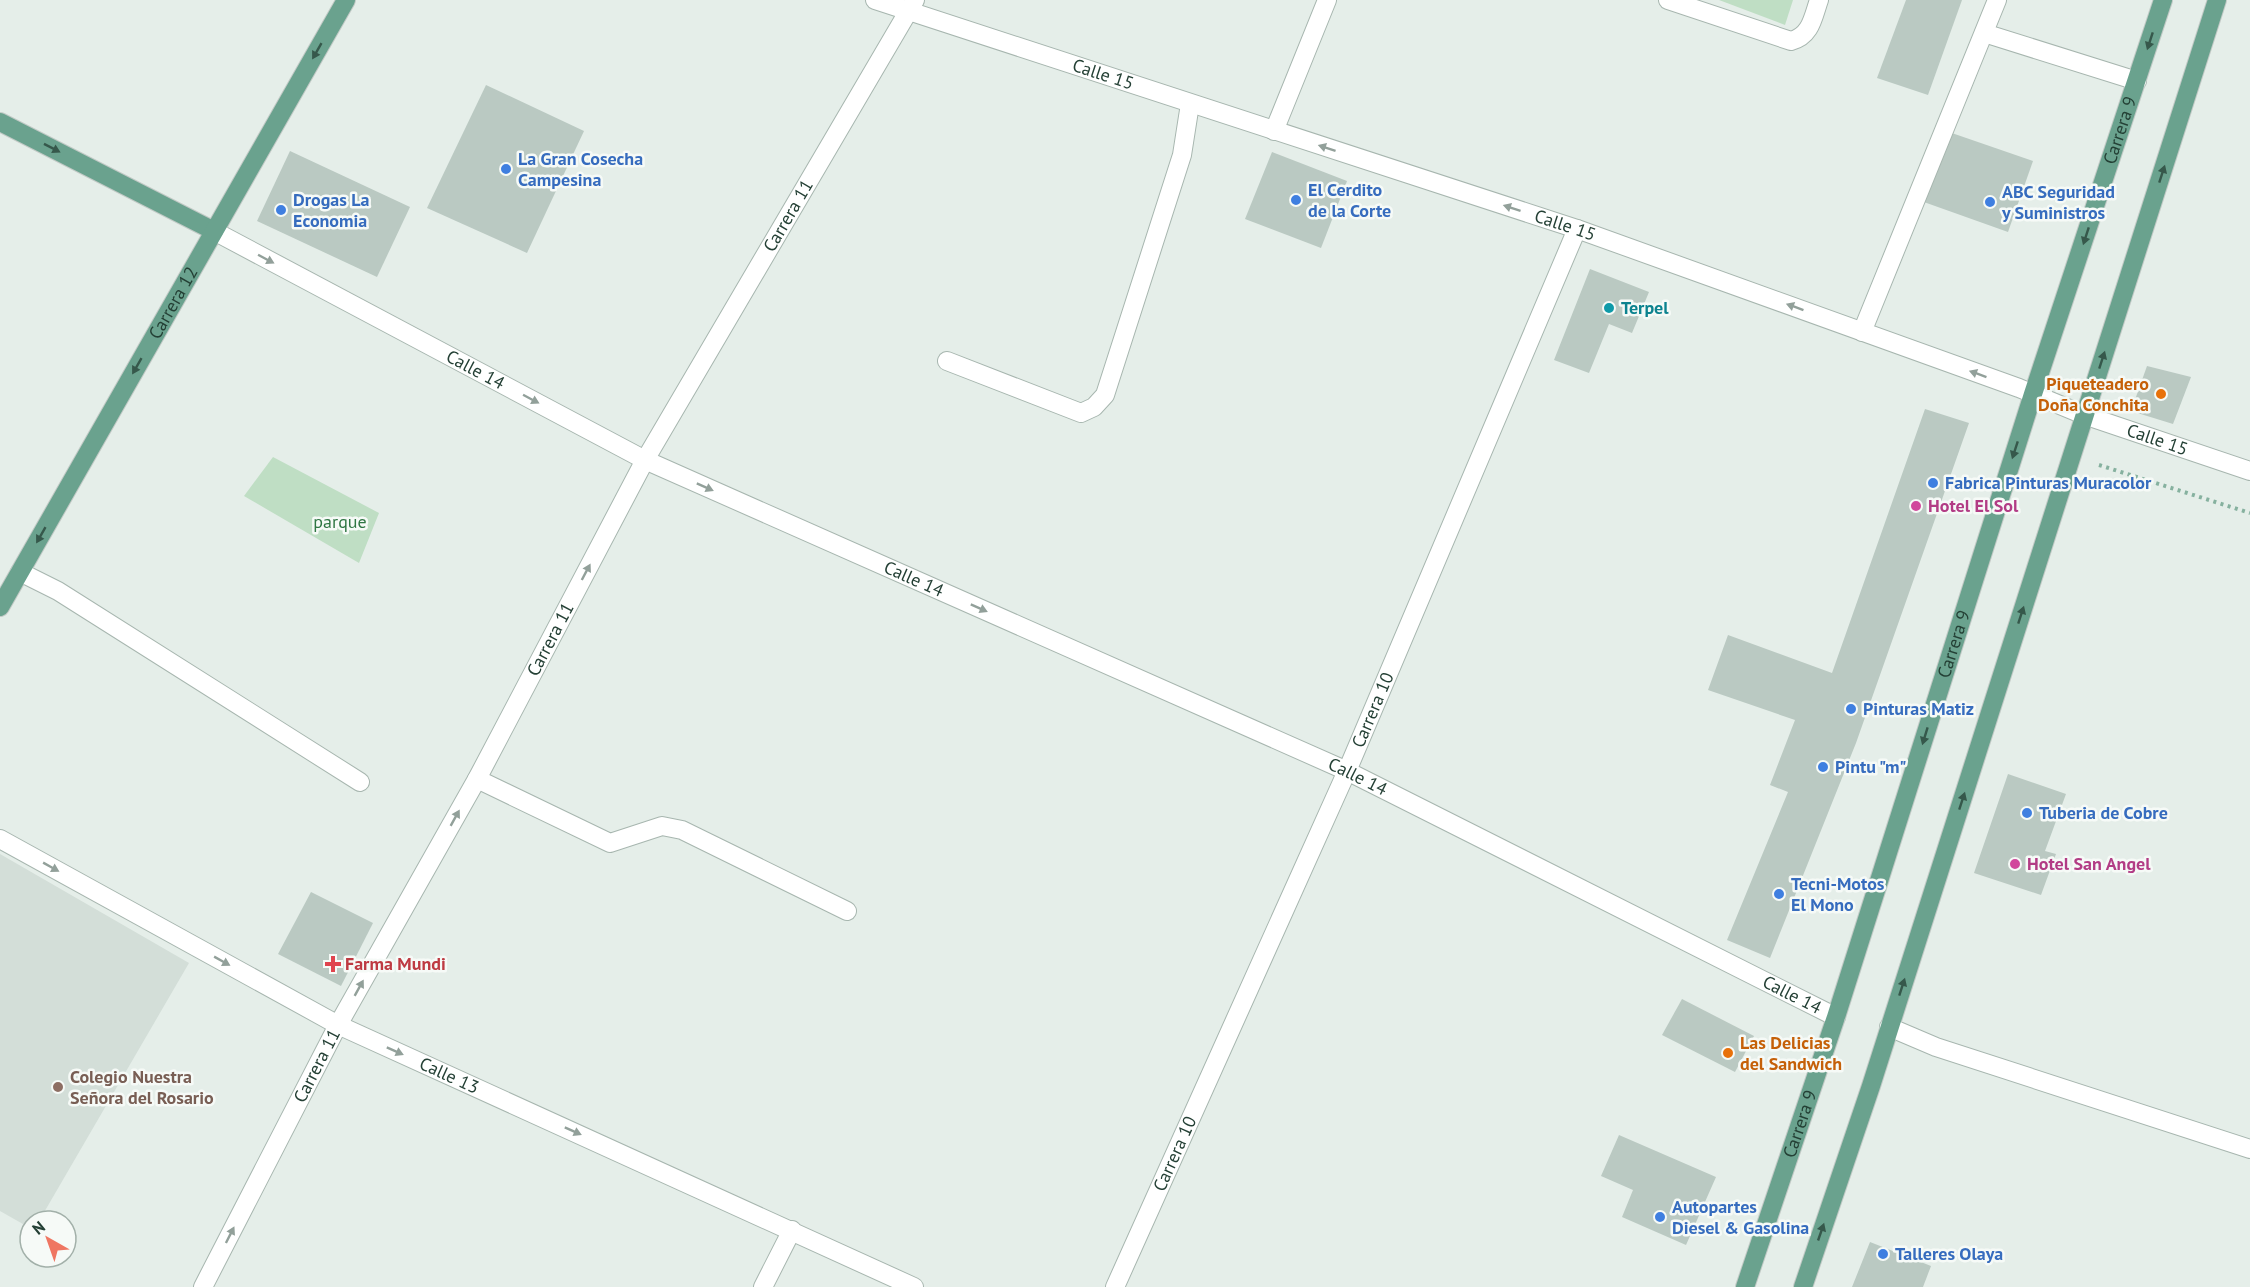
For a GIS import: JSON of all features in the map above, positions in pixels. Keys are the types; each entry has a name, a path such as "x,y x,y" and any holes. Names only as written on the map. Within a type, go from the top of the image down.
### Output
{"main road":[{"name":"Carrera 12","path":"0,607 346,0"},
{"name":"Carrera 9","path":"1745,1287 1836,1017 2033,394 2163,0"},
{"path":"1803,1287 1890,1027 2217,0"},
{"name":"Calle 14","path":"0,122 214,231"}],"street":[{"name":"Calle 15","path":"875,0 911,6 1190,104 1577,229 2033,394 2084,416 2250,471"},
{"path":"1274,131 1327,0"},
{"path":"1668,0 1791,41 1800,39 1809,29 1819,0"},
{"path":"1862,332 1997,0"},
{"name":"Carrera 11","path":"203,1287 338,1025 477,779 645,460 911,6"},
{"path":"1984,33 2137,81"},
{"path":"947,361 1081,413 1094,407 1105,394 1182,155 1190,104"},
{"name":"Carrera 10","path":"1116,1287 1347,771 1577,229"},
{"name":"Calle 14","path":"214,231 645,460 1347,771 1836,1017"},
{"path":"20,572 58,591 360,783"},
{"path":"477,779 610,843 662,826 682,830 848,911"},
{"name":"Calle 13","path":"0,839 338,1025 914,1287"},
{"path":"1890,1027 1936,1047 2250,1149"},
{"path":"762,1287 792,1230"}],"path":[{"path":"2072,456 2250,513"}],"shaded area":[{"name":"Colegio Nuestra Señora del Rosario","path":"0,854 189,963 46,1209 18,1209 18,1221 0,1211"}],"green space":[{"path":"1719,0 1793,0 1785,25"},
{"name":"parque","path":"273,457 379,513 359,563 244,496"}],"building":[{"path":"1906,0 1962,0 1928,95 1877,78"},
{"name":"La Gran Cosecha Campesina","path":"486,85 584,131 527,253 427,208"},
{"path":"1946,131 2033,161 2008,232 1921,201"},
{"path":"290,151 410,207 377,277 257,221"},
{"name":"El Cerdito de la Corte","path":"1272,152 1347,181 1321,248 1245,219"},
{"name":"Terpel","path":"1590,269 1649,292 1632,333 1609,324 1589,373 1554,360"},
{"name":"Piqueteadero Doña Conchita","path":"2147,366 2191,377 2173,424 2131,411"},
{"path":"1925,409 1969,423 1856,743 1770,958 1727,940 1788,792 1770,785 1795,720 1708,690 1728,635 1832,673"},
{"path":"2008,774 2066,794 2045,851 2056,854 2041,895 1974,873"},
{"path":"311,892 373,923 341,986 278,954"},
{"path":"1682,999 1754,1036 1735,1072 1662,1035"},
{"path":"1619,1135 1716,1177 1686,1245 1622,1217 1633,1190 1601,1176"},
{"name":"Talleres Olaya","path":"1870,1242 1931,1266 1923,1287 1852,1287"}],"place":[{"name":"La Gran Cosecha Campesina","path":"506,169"},
{"name":"El Cerdito de la Corte","path":"1296,200"},
{"name":"ABC Seguridad y Suministros","path":"1990,202"},
{"name":"Drogas La Economia","path":"281,210"},
{"name":"Terpel","path":"1609,308"},
{"name":"Piqueteadero Doña Conchita","path":"2161,394"},
{"name":"Fabrica Pinturas Muracolor","path":"1933,483"},
{"name":"Hotel El Sol","path":"1916,506"},
{"name":"Pinturas Matiz","path":"1851,709"},
{"name":"Pintu \"m\"","path":"1823,767"},
{"name":"Tuberia de Cobre","path":"2027,813"},
{"name":"Hotel San Angel","path":"2015,864"},
{"name":"Tecni-Motos El Mono","path":"1779,894"},
{"name":"Farma Mundi","path":"333,964"},
{"name":"Las Delicias del Sandwich","path":"1728,1053"},
{"name":"Colegio Nuestra Señora del Rosario","path":"58,1087"},
{"name":"Autopartes Diesel & Gasolina","path":"1660,1217"},
{"name":"Talleres Olaya","path":"1883,1254"}]}
